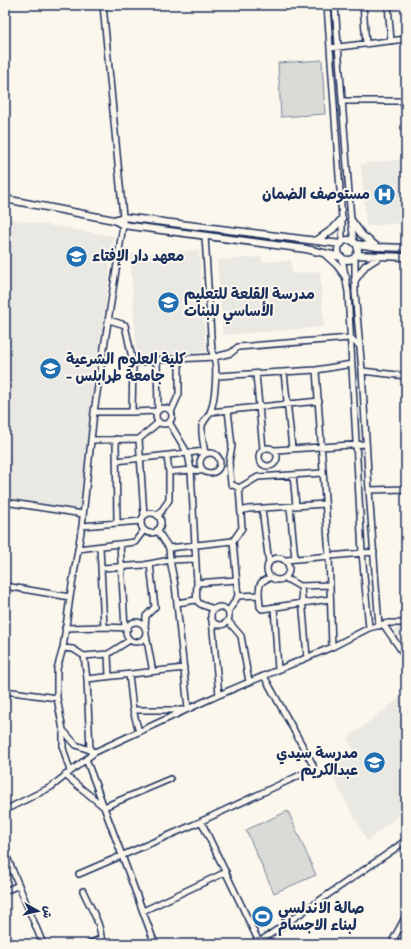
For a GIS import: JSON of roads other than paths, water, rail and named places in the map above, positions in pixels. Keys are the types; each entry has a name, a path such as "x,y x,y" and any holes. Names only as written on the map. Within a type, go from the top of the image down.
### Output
{"street":[{"path":"70,771 63,748 63,730 57,698 57,669 63,648 82,526 94,412 123,225 103,5"},
{"path":"326,5 342,219 341,243 338,249 342,257 346,277 362,553 369,628"},
{"path":"335,5 351,220 355,243 358,250 356,256 355,292 362,371 369,490 381,625 406,658"},
{"path":"362,5 366,44"},
{"path":"388,5 390,41"},
{"path":"328,32 337,31"},
{"path":"330,48 406,38"},
{"path":"342,101 406,101"},
{"path":"337,155 346,155"},
{"path":"5,199 114,220 123,225 322,252 351,260 356,256 406,257"},
{"path":"114,220 123,217 316,241 341,243 348,240 355,243 377,247 406,248"},
{"path":"316,241 333,229 342,219"},
{"path":"146,229 147,220"},
{"path":"351,220 362,236 377,247"},
{"path":"204,471 200,464 201,458 205,453 202,425 210,412 217,376 215,357 212,352 205,236"},
{"path":"322,252 333,260 346,277"},
{"path":"355,280 365,266 379,257"},
{"path":"108,320 125,325 133,363 132,412"},
{"path":"133,363 157,360 215,357 231,353 238,347 350,338 360,346"},
{"path":"157,360 158,412 156,417 159,422 164,424 169,422 172,418 171,412 179,394 179,359"},
{"path":"217,376 316,370 352,364"},
{"path":"316,370 326,504 332,647"},
{"path":"362,371 406,376"},
{"path":"284,372 292,448"},
{"path":"256,374 263,450"},
{"path":"210,412 318,400"},
{"path":"94,412 158,412 165,408 171,412"},
{"path":"228,410 232,446 229,462 231,484 239,488"},
{"path":"91,440 139,439 159,422"},
{"path":"169,422 188,454 197,583 196,600 199,605 215,609 221,607 228,612 228,621 241,636 249,682"},
{"path":"116,439 117,523"},
{"path":"139,439 144,516 141,521 144,530"},
{"path":"275,450 277,461 273,465 267,466 262,464 259,455 263,450 269,448 275,450 366,444"},
{"path":"116,460 214,453 218,456 220,462 219,468 215,472 210,473 190,470 169,472"},
{"path":"167,456 169,472 169,500 158,516 160,525 158,530 169,548 174,576 187,709"},
{"path":"220,462 229,462"},
{"path":"239,488 258,477 323,473"},
{"path":"293,475 295,560"},
{"path":"228,612 238,596 233,541 242,528 239,488"},
{"path":"369,490 406,489"},
{"path":"5,502 83,514"},
{"path":"241,511 248,509 326,504"},
{"path":"262,509 268,562 267,570 270,577 277,580 285,578 300,586 330,585"},
{"path":"144,516 153,513 158,516"},
{"path":"82,526 141,521"},
{"path":"144,530 149,532 158,530"},
{"path":"78,549 135,542 144,530"},
{"path":"169,548 233,541"},
{"path":"120,544 127,634 130,640 137,642 143,640 146,634"},
{"path":"100,547 104,627"},
{"path":"268,562 279,557 286,560 295,560 374,552"},
{"path":"102,568 150,564 170,560 195,559"},
{"path":"285,578 289,571 286,560"},
{"path":"150,564 155,607 146,616 145,627 152,671"},
{"path":"270,577 261,583 259,595 261,608 330,599"},
{"path":"197,583 236,580"},
{"path":"5,586 70,597"},
{"path":"300,586 307,657"},
{"path":"238,596 259,595"},
{"path":"177,602 196,600"},
{"path":"274,607 278,670"},
{"path":"215,609 212,614 212,620 219,695"},
{"path":"212,620 220,625 228,621"},
{"path":"65,628 126,628 136,622 145,627"},
{"path":"5,810 51,787 86,759 92,751 139,732 187,709 332,647 369,628 388,623 406,623"},
{"path":"63,648 73,650 84,656 108,654 130,640"},
{"path":"108,654 109,676"},
{"path":"84,656 92,751"},
{"path":"87,679 184,668"},
{"path":"129,674 133,710 139,732"},
{"path":"79,874 201,821 313,769 313,765 264,676"},
{"path":"5,701 6,691 57,698"},
{"path":"133,710 187,709"},
{"path":"63,730 76,745 92,751"},
{"path":"86,759 155,944"},
{"path":"66,775 104,807"},
{"path":"104,807 170,779"},
{"path":"201,821 259,943 406,840"},
{"path":"5,852 43,944"},
{"path":"143,911 226,872"},
{"path":"5,892 19,885"},
{"path":"82,891 100,930 102,938 101,944"},
{"path":"402,944 394,941 393,939 406,916"},
{"path":"89,944 102,938"}],"place":[{"name":"مستوصف الضمان","path":"385,194"},
{"name":"معهد دار الإفتاء","path":"76,256"},
{"name":"مدرسة القلعة للتعليم الأساسي للبنات","path":"168,303"},
{"name":"كلية العلوم الشرعية - جامعة طرابلس","path":"51,368"},
{"name":"مدرسة سيدي عبدالكريم","path":"374,762"},
{"name":"صالة الاندلسي لبناء الاجسام","path":"263,917"}]}
